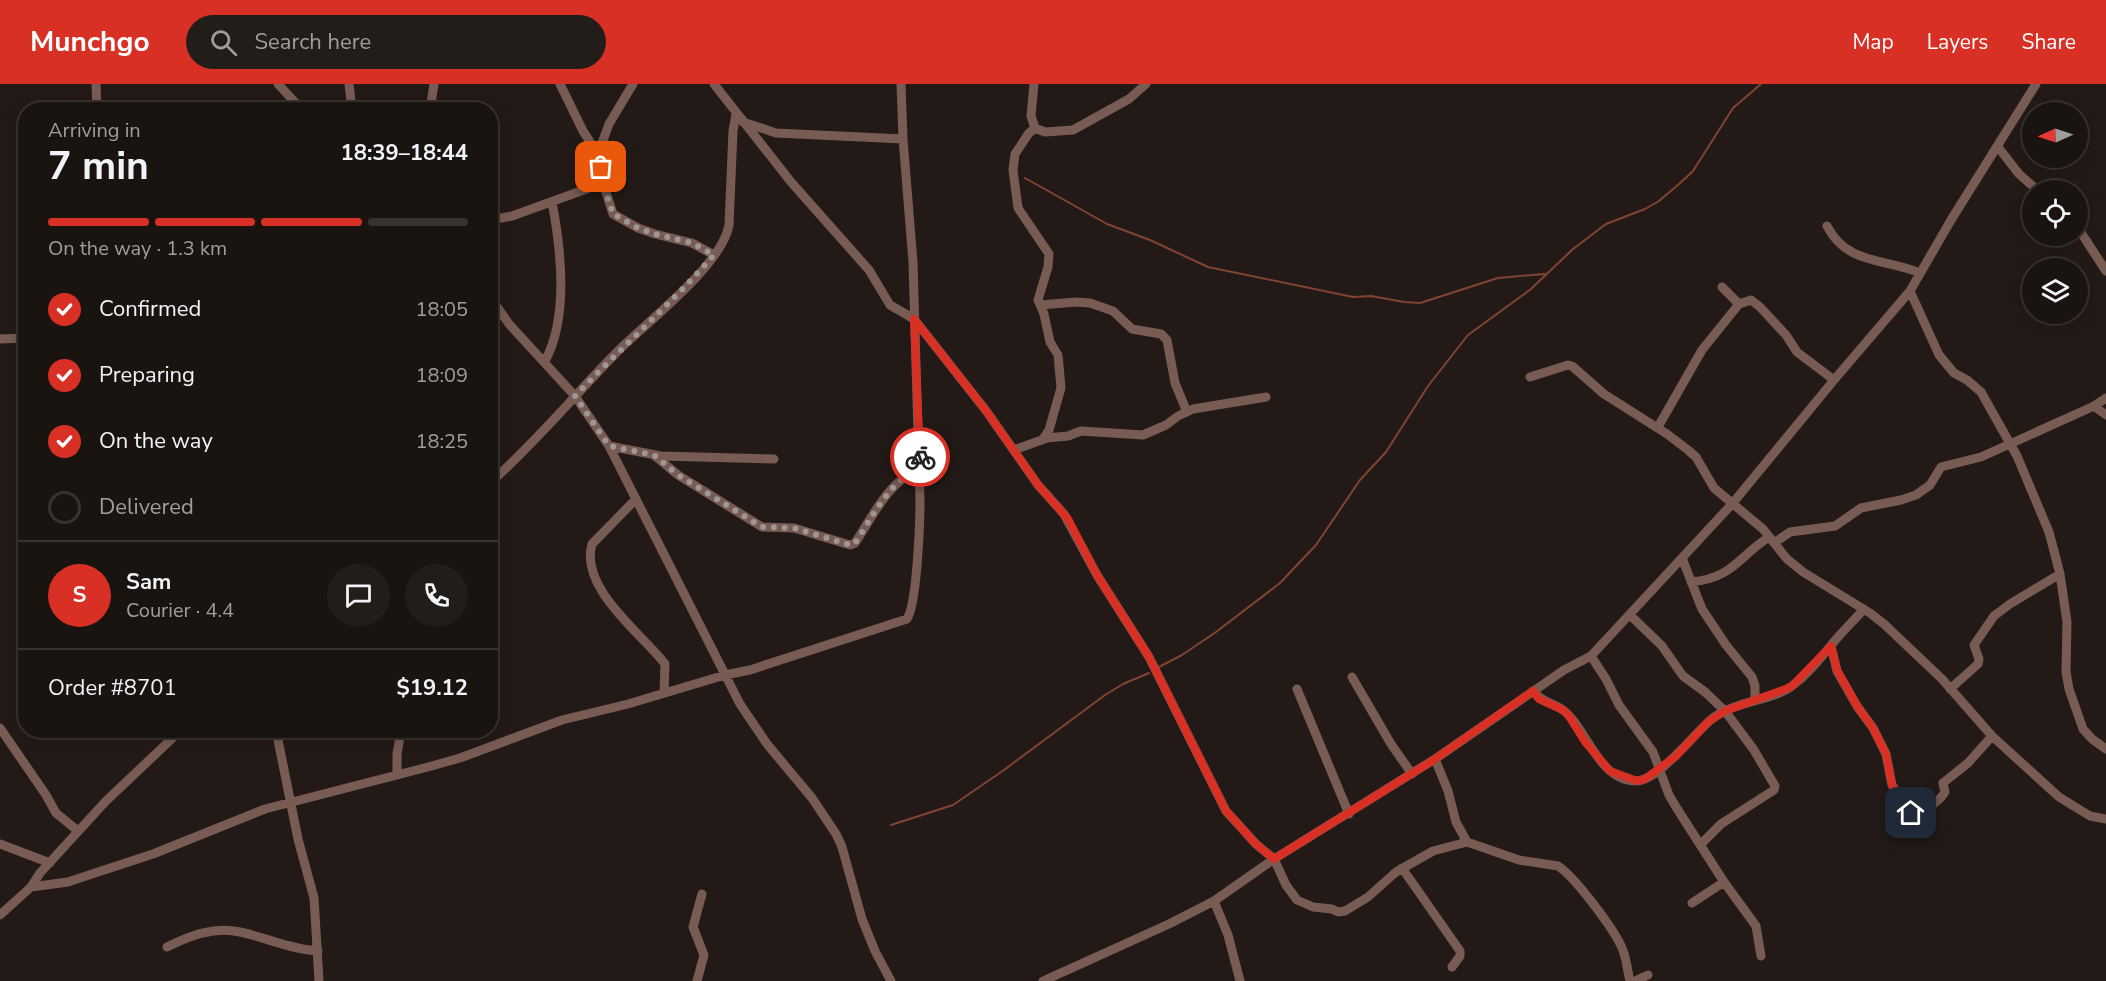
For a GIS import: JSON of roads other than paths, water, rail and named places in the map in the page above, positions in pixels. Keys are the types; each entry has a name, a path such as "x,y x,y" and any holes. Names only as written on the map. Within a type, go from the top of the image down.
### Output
{"street":[{"path":"96,84 97,102"},
{"path":"278,84 295,102"},
{"path":"349,84 351,102"},
{"path":"431,102 434,84"},
{"path":"560,84 583,131 598,154 603,183 613,214 638,228 692,243 714,255"},
{"path":"598,154 609,124 633,84"},
{"path":"714,84 791,182 869,270 890,304 914,319 1038,485 1064,514 1077,533 1097,575 1149,657 1226,811 1256,844 1274,859 1286,885 1297,900 1307,906 1332,909 1338,912 1345,911 1402,868 1433,851 1467,842 1519,860 1557,866 1563,870 1582,891 1620,943 1626,958 1629,981"},
{"path":"31,886 68,882 153,854 265,809 460,758 562,720 795,656 907,619 912,605 920,527 920,472 913,262 903,139 902,84"},
{"path":"1034,84 1031,116 1035,128 1045,132 1073,130 1129,99 1146,84"},
{"path":"1042,981 1060,977 1214,901 1274,859 1435,759 1564,670 1591,656 1732,504 1910,291 1951,220 2036,84"},
{"path":"498,476 524,453 616,353 692,280 727,236 736,114"},
{"path":"743,122 776,133 903,139"},
{"path":"1035,128 1029,132 1015,154 1013,170 1018,208 1049,254 1048,267 1040,292 1040,305 1050,342 1058,355 1061,379 1049,430 1043,439"},
{"path":"1998,147 2026,180"},
{"path":"498,219 512,216 603,183"},
{"path":"545,361 551,348 560,295 558,233 552,202"},
{"path":"1827,226 1833,238 1843,248 1857,256 1920,273"},
{"path":"2088,243 2106,271"},
{"path":"1722,287 1739,304"},
{"path":"1910,291 1939,355 1954,373 1981,392 2011,444 2049,532 2060,574 2067,622 2066,664 2069,689 2083,729 2106,749"},
{"path":"1658,427 1702,350 1739,304 1747,300 1755,302 1786,335 1797,352 1834,380"},
{"path":"1040,305 1090,303 1113,311 1132,328 1161,334 1167,340 1175,383 1187,412"},
{"path":"498,308 509,324 575,396 609,446 740,704 767,744 812,798 836,834 842,847 865,928 891,981"},
{"path":"0,339 18,338"},
{"path":"1530,377 1568,365 1572,366 1604,394 1658,427 1696,457 1714,488 1755,522 1787,559 1803,572 1864,609 1900,639 1950,689 1992,736 2059,797 2090,816 2106,819"},
{"path":"1014,450 1043,439 1081,432 1143,435 1187,412 1266,397"},
{"path":"1691,582 1722,575 1771,540 1790,532 1835,526 1861,508 1916,495 1930,485 1941,466 1981,457 2094,406 2106,398"},
{"path":"2094,406 2106,415"},
{"path":"609,446 654,455 774,459"},
{"path":"654,455 678,475 762,527 794,528 850,545 855,543 895,486 909,474 920,472"},
{"path":"636,499 592,544 591,562 600,586 613,607 665,664 664,693"},
{"path":"1682,558 1702,609 1752,677 1755,699"},
{"path":"1950,689 1978,664 1979,659 1974,645 1988,621 2010,604 2060,574"},
{"path":"1533,691 1539,699 1563,710 1586,743 1612,772 1641,781 1676,756 1708,722 1725,711 1791,687 1864,609"},
{"path":"1629,615 1662,646 1683,676 1725,711 1754,750 1776,789 1721,824 1701,844"},
{"path":"1831,646 1837,670 1857,706 1873,728 1886,754 1892,785 1904,806 1911,813 1916,813 1939,800 1945,792 1943,783 1968,763 1992,736"},
{"path":"1591,656 1619,705 1653,752 1669,795 1724,882 1756,926 1761,956"},
{"path":"1352,677 1391,744 1412,774"},
{"path":"1297,689 1349,814"},
{"path":"0,728 56,813 78,831"},
{"path":"0,915 31,886 78,831 172,738"},
{"path":"278,738 290,802 314,898 319,981"},
{"path":"398,775 397,754 400,738"},
{"path":"1435,759 1445,782 1455,822 1467,842"},
{"path":"0,844 50,863"},
{"path":"1402,868 1460,951 1460,956 1452,967"},
{"path":"1692,903 1724,882"},
{"path":"697,981 704,954 693,927 702,894"},
{"path":"1214,901 1228,935 1240,981"},
{"path":"167,946 205,932 238,931 281,945 318,951"},
{"path":"1635,981 1648,975"}],"waterway":[{"path":"1159,667 1182,655 1216,632 1280,583 1316,545 1360,480 1386,452 1428,386 1468,335 1531,289 1573,249 1606,224 1645,209 1659,201 1679,184 1693,171 1733,108 1761,84"},
{"path":"1025,178 1107,224 1150,240 1208,267 1353,297 1371,296 1420,303 1498,278 1545,274"},
{"path":"891,825 953,805 1105,695 1149,673"}]}
